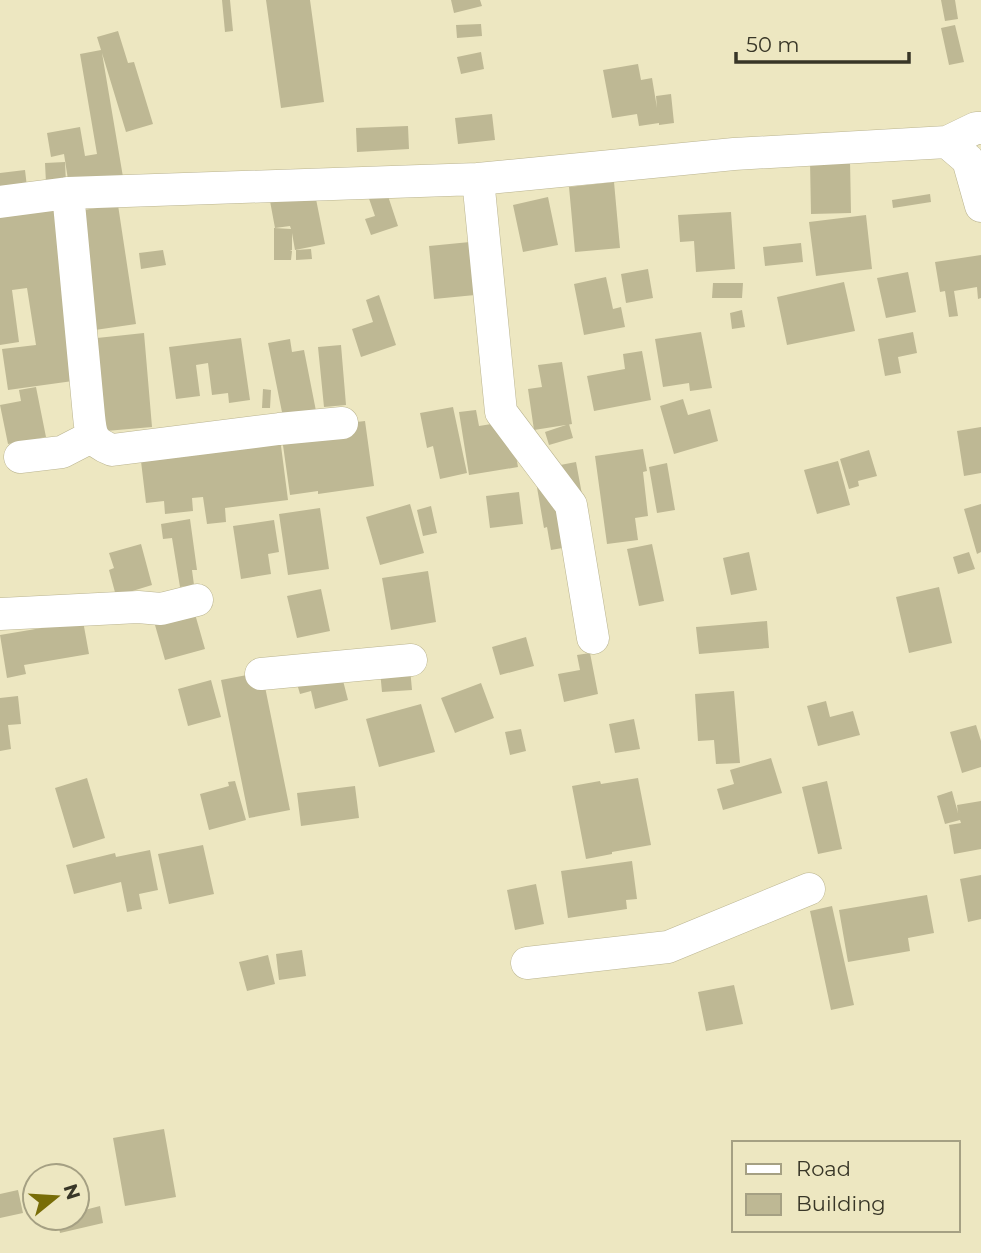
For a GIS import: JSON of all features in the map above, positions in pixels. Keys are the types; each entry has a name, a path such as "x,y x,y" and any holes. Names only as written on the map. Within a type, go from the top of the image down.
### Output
{"street":[{"path":"0,202 68,193 478,179 734,154 947,142 981,128"},
{"path":"947,142 968,160 981,206"},
{"path":"478,179 501,412 571,505 593,638"},
{"path":"68,193 89,416 93,436 99,445 112,450 342,423"},
{"path":"20,457 62,452 93,436"},
{"path":"0,614 162,608 197,600"},
{"path":"261,674 411,660"},
{"path":"527,963 668,947 809,889"}],"building":[{"path":"222,0 230,0 233,31 225,32"},
{"path":"266,0 310,0 324,102 281,108"},
{"path":"451,0 480,0 482,6 454,13"},
{"path":"941,0 955,0 958,19 945,21"},
{"path":"481,24 482,36 457,38 456,25"},
{"path":"955,25 964,62 949,65 941,28"},
{"path":"118,31 128,63 134,62 153,124 126,132 102,53 123,177 69,186 64,154 51,157 47,133 80,127 85,156 97,154 80,54 101,50 97,37"},
{"path":"481,52 484,69 461,74 457,57"},
{"path":"638,64 641,80 652,78 657,108 656,96 671,94 674,123 639,126 637,114 612,118 603,70"},
{"path":"492,114 495,140 458,144 455,118"},
{"path":"408,126 409,149 357,152 356,128"},
{"path":"850,160 851,213 811,214 810,161"},
{"path":"65,162 66,183 46,183 45,163"},
{"path":"25,170 27,187 0,190 0,173"},
{"path":"614,182 620,248 575,252 569,187"},
{"path":"384,184 398,226 371,235 365,219 375,216 366,190"},
{"path":"315,194 325,244 295,250 292,233 291,260 274,260 274,228 291,229 290,226 275,228 270,201"},
{"path":"930,194 931,202 893,208 892,200"},
{"path":"548,197 558,245 523,252 513,205"},
{"path":"53,201 80,380 8,390 2,349 36,345 27,288 12,290 19,342 0,345 0,209"},
{"path":"118,205 136,324 95,330 76,211"},
{"path":"731,212 735,269 696,272 694,241 680,242 678,215"},
{"path":"866,215 872,269 816,276 809,222"},
{"path":"470,242 475,295 434,299 429,246"},
{"path":"801,243 803,262 765,266 763,247"},
{"path":"311,249 312,259 296,260 296,250"},
{"path":"163,250 166,265 141,269 139,253"},
{"path":"981,255 981,298 978,299 977,287 954,291 958,316 949,317 945,291 940,292 935,262"},
{"path":"648,269 653,298 626,303 621,274"},
{"path":"908,272 916,312 886,318 877,278"},
{"path":"606,277 613,309 621,307 625,327 584,335 574,284"},
{"path":"844,282 855,331 787,345 777,297"},
{"path":"713,283 743,283 742,298 712,298"},
{"path":"379,295 396,345 361,357 352,329 373,322 366,300"},
{"path":"742,310 745,327 732,329 730,313"},
{"path":"701,332 712,388 690,391 689,383 663,387 655,339"},
{"path":"913,332 917,353 898,357 901,373 885,376 878,339"},
{"path":"144,333 152,427 106,431 97,338"},
{"path":"241,338 250,400 229,403 228,393 212,395 208,363 196,365 200,396 176,399 169,347"},
{"path":"290,339 292,352 304,350 316,411 283,417 268,343"},
{"path":"341,345 346,405 324,407 318,347"},
{"path":"642,351 651,400 594,411 587,376 625,369 623,354"},
{"path":"562,362 572,424 534,430 528,389 542,387 538,365"},
{"path":"36,387 46,437 8,444 0,405 21,401 19,390"},
{"path":"263,389 271,390 270,408 262,408"},
{"path":"683,399 688,415 710,409 718,441 674,454 660,406"},
{"path":"453,407 467,473 440,479 433,446 427,448 420,413"},
{"path":"476,410 479,426 510,421 518,467 469,475 459,412"},
{"path":"365,421 374,486 290,495 281,431"},
{"path":"569,424 573,438 549,445 545,432"},
{"path":"981,427 981,473 964,476 957,431"},
{"path":"280,438 288,500 225,508 226,522 207,524 203,497 192,498 193,511 165,514 164,501 146,503 140,453"},
{"path":"643,449 647,471 643,472 648,516 635,518 638,540 607,544 595,456"},
{"path":"869,450 877,476 858,481 859,486 849,489 840,459"},
{"path":"838,461 850,505 817,514 804,470"},
{"path":"576,462 591,543 551,550 547,527 544,528 534,470"},
{"path":"667,463 675,510 657,513 649,467"},
{"path":"519,492 523,524 490,528 486,496"},
{"path":"410,504 424,553 380,565 366,517"},
{"path":"981,504 981,552 977,554 964,509"},
{"path":"431,506 437,533 423,536 417,510"},
{"path":"320,508 329,569 288,575 279,514"},
{"path":"190,519 197,570 192,570 194,585 180,587 172,538 163,539 161,524"},
{"path":"274,520 279,552 268,554 271,574 241,579 233,526"},
{"path":"141,544 152,585 116,596 109,570 114,568 109,553"},
{"path":"652,544 664,601 639,606 627,549"},
{"path":"749,552 757,590 731,595 723,558"},
{"path":"969,552 975,569 958,574 953,557"},
{"path":"428,571 436,622 391,630 382,578"},
{"path":"939,587 952,643 909,653 896,597"},
{"path":"321,589 330,631 297,638 287,596"},
{"path":"191,600 205,649 165,660 151,611"},
{"path":"83,621 89,654 24,665 26,674 7,678 0,635"},
{"path":"767,621 769,648 699,654 696,627"},
{"path":"526,637 534,666 500,675 492,647"},
{"path":"590,653 598,694 564,702 558,674 580,670 577,655"},
{"path":"409,657 412,690 382,692 379,660"},
{"path":"339,665 348,700 315,709 311,691 300,694 295,677"},
{"path":"262,672 290,810 249,818 221,680"},
{"path":"211,680 221,717 188,726 178,689"},
{"path":"481,683 494,718 455,733 441,698"},
{"path":"734,691 740,763 716,764 714,740 698,741 695,694"},
{"path":"18,696 21,724 8,725 11,749 0,751 0,698"},
{"path":"826,701 830,717 853,711 860,735 818,746 807,706"},
{"path":"421,704 435,752 379,767 366,719"},
{"path":"634,719 640,749 615,753 609,724"},
{"path":"976,725 981,741 981,767 962,773 950,732"},
{"path":"521,729 526,751 510,755 505,732"},
{"path":"771,758 782,793 723,810 717,789 734,784 730,770"},
{"path":"87,778 105,838 73,848 55,788"},
{"path":"638,778 651,845 586,859 572,786"},
{"path":"235,781 246,820 209,830 200,794 229,786 228,782"},
{"path":"827,781 842,849 818,854 802,787"},
{"path":"355,786 359,818 301,826 297,793"},
{"path":"952,791 958,813 957,805 981,801 981,849 954,854 949,825 961,823 960,820 945,824 937,796"},
{"path":"203,845 214,894 169,904 158,854"},
{"path":"150,850 158,890 139,894 142,909 127,912 121,882 74,894 66,865 115,853 116,857"},
{"path":"632,861 637,899 626,900 627,909 568,918 561,871"},
{"path":"981,875 981,919 968,922 960,879"},
{"path":"536,884 544,924 515,930 507,890"},
{"path":"927,895 934,933 908,938 910,951 848,962 839,910"},
{"path":"832,906 854,1005 831,1010 810,911"},
{"path":"302,950 306,976 279,980 276,954"},
{"path":"268,955 275,984 247,991 239,962"},
{"path":"734,985 743,1024 706,1031 698,992"},
{"path":"164,1129 176,1197 125,1206 113,1138"},
{"path":"18,1190 21,1213 0,1218 0,1194"},
{"path":"100,1206 103,1223 91,1226 91,1208"}]}
